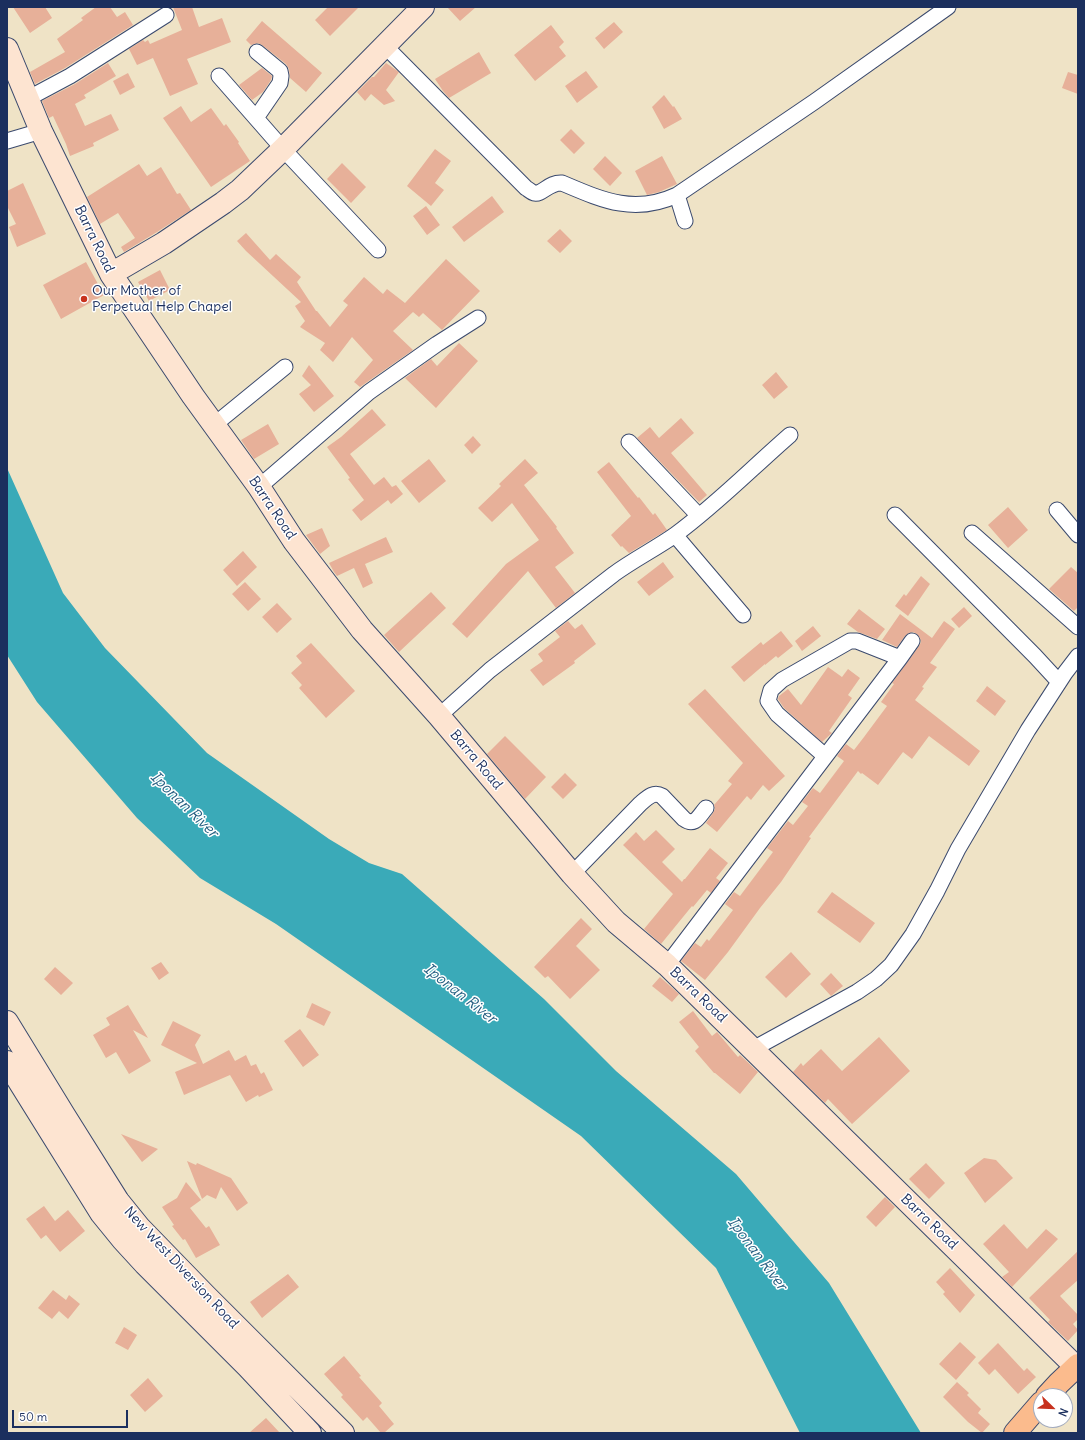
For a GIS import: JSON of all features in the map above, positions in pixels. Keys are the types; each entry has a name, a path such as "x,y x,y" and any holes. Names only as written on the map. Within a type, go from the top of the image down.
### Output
{"main road":[{"path":"1054,1388 1077,1367"},
{"path":"1015,1433 1033,1412"}],"street":[{"path":"111,274 164,243 240,190 283,149 424,7"},
{"path":"385,46 526,188 534,193 539,193 556,182 562,183 597,198 615,203 634,204 658,202 677,195 814,102 948,7"},
{"path":"27,98 70,76 166,15"},
{"name":"Barra Road","path":"7,49 41,131 111,274 214,425 259,487 294,541 362,630 439,716 572,874 616,922 667,965 1077,1367"},
{"path":"256,118 280,83 282,76 280,71 257,52"},
{"path":"219,76 283,149 378,250"},
{"path":"9,139 41,131"},
{"path":"677,195 685,221"},
{"path":"259,487 369,392 437,344 478,318"},
{"path":"214,425 285,367"},
{"path":"439,716 490,670 614,574 630,562 675,535 699,516 790,434"},
{"path":"629,442 699,516"},
{"path":"1057,510 1078,535"},
{"path":"895,515 1059,682"},
{"path":"972,533 1078,627"},
{"path":"675,535 743,614"},
{"path":"825,756 777,714 768,701 771,690 782,680 850,641 858,640 900,658"},
{"path":"667,965 912,641"},
{"path":"753,1049 857,992 876,979 891,965 913,934 958,849 1028,730 1078,656"},
{"path":"572,874 640,804 653,794 662,796 688,822 692,823 695,821 706,808"},
{"name":"New West Diversion Road","path":"7,1022 114,1194 139,1227 343,1433"},
{"name":"New West Diversion Road","path":"7,1062 101,1213 123,1240 144,1264 248,1367 310,1433"}],"water":[{"name":"Iponan River","path":"7,468 63,593 105,648 207,753 329,839 369,863 402,874 544,999 616,1071 736,1174 829,1283 921,1433 800,1433 716,1268 581,1136 276,924 200,878 137,818 37,702 7,655"}],"building":[{"path":"13,7 45,7 52,18 30,33"},
{"path":"96,7 110,7 117,17 125,12 133,25 65,68 35,84 30,72 65,52 57,39 83,20 81,18"},
{"path":"173,7 192,7 199,27 222,18 231,42 187,59 198,84 170,96 153,58 137,65 129,49 143,40 145,42 148,40 150,44 182,30"},
{"path":"328,7 359,7 330,36 315,20"},
{"path":"447,7 476,7 460,21"},
{"path":"262,21 322,73 306,92 290,78 289,69 286,64 262,45 258,43 251,45 246,40"},
{"path":"614,22 623,32 604,49 595,38"},
{"path":"551,25 564,42 559,47 566,56 535,81 514,55"},
{"path":"479,52 491,73 449,98 435,79"},
{"path":"108,63 116,76 84,95 86,98 75,104 85,126 111,114 119,130 93,143 94,146 70,156 53,116 49,118 42,101 75,84"},
{"path":"386,63 399,72 386,90 395,101 384,105 371,94 365,101 357,92 372,77 374,77"},
{"path":"262,68 272,76 271,80 263,92 252,100 239,85"},
{"path":"586,71 598,87 577,103 565,86"},
{"path":"1068,72 1078,75 1078,94 1062,88"},
{"path":"128,73 135,87 120,95 113,81"},
{"path":"664,95 673,107 674,106 682,119 664,129 652,107"},
{"path":"181,106 191,122 211,108 224,126 226,124 250,161 211,187 163,118"},
{"path":"571,129 585,143 574,154 560,140"},
{"path":"435,149 451,161 435,183 444,190 431,206 407,186"},
{"path":"605,156 622,173 610,186 593,169"},
{"path":"662,156 677,184 659,192 647,195 635,171"},
{"path":"342,163 366,187 351,203 327,179"},
{"path":"139,164 147,176 161,167 177,194 180,193 191,210 124,252 121,247 135,238 118,213 100,224 87,197"},
{"path":"23,183 46,234 17,247 9,227 16,224 7,206 7,191"},
{"path":"492,196 504,212 464,242 452,227"},
{"path":"426,206 440,225 427,235 413,216"},
{"path":"560,229 572,241 560,253 547,241"},
{"path":"246,233 270,260 276,254 301,277 297,282 316,311 330,327 348,305 343,301 364,277 383,294 387,289 405,303 446,259 480,291 442,330 423,313 419,317 413,312 393,331 413,350 360,387 354,382 373,360 352,337 333,362 320,350 325,343 300,327 305,321 295,306 301,302 237,241"},
{"path":"86,262 104,295 61,319 43,285"},
{"path":"160,270 170,290 149,301 138,282"},
{"path":"459,343 478,361 436,408 405,378 431,359 437,366"},
{"path":"309,365 334,396 314,412 299,394 311,385 302,376"},
{"path":"776,372 788,387 774,399 762,385"},
{"path":"372,409 386,425 350,454 374,485 384,477 392,487 396,485 403,494 391,504 388,500 361,521 352,510 364,500 327,447 341,437"},
{"path":"681,418 694,433 671,453 707,495 699,502 637,438 650,427 659,438"},
{"path":"268,424 279,444 254,459 241,440"},
{"path":"473,436 481,445 472,454 464,445"},
{"path":"429,459 446,481 419,503 401,481"},
{"path":"525,459 538,473 524,485 557,527 556,528 574,553 555,567 575,593 556,608 528,571 467,638 452,624 506,564 539,540 512,503 492,522 478,508 501,486 499,484"},
{"path":"609,462 653,515 655,513 667,530 629,553 622,546 621,547 611,535 631,516 597,472"},
{"path":"1008,507 1028,530 1008,548 988,525"},
{"path":"322,528 330,546 320,554 306,535"},
{"path":"386,537 393,552 365,564 373,583 363,588 354,568 337,576 334,572 329,563"},
{"path":"243,551 257,567 237,586 223,570"},
{"path":"663,562 674,577 649,596 637,582"},
{"path":"1071,567 1078,573 1078,607 1074,611 1049,589"},
{"path":"921,576 930,584 908,616 895,606 904,594 906,596"},
{"path":"245,582 261,599 248,611 232,594"},
{"path":"431,592 446,608 399,652 384,635"},
{"path":"277,603 292,619 277,633 262,617"},
{"path":"964,607 972,616 959,628 951,619"},
{"path":"859,609 885,629 877,639 858,632 847,624"},
{"path":"900,614 932,638 944,621 955,629 930,663 937,667 922,687 924,688 915,700 980,751 969,766 929,736 912,759 903,752 878,785 858,771 809,837 811,838 781,882 705,980 681,961 695,943 701,947 707,939 709,941 733,910 725,904 734,892 740,896 773,852 767,848 788,821 793,825 808,806 802,802 813,788 820,793 844,761 837,756 846,744 854,750 864,737 887,706 881,702 894,684 892,683 919,646 921,642 920,638 913,632 905,636 897,647 882,640"},
{"path":"568,621 575,629 582,624 596,644 574,661 575,663 543,686 530,670 543,661 538,654 560,637 555,631"},
{"path":"813,626 821,636 802,651 795,641"},
{"path":"781,631 793,646 778,658 776,656 765,664 744,682 731,667 761,642 763,645"},
{"path":"311,643 355,691 326,718 299,688 302,685 291,673 302,663 296,656"},
{"path":"828,667 842,677 848,669 860,678 848,695 852,698 829,731 832,733 822,742 784,708 778,699 779,696 788,689 801,705"},
{"path":"987,686 1006,701 995,716 976,701"},
{"path":"705,689 785,776 769,791 763,785 751,800 747,796 717,832 706,823 715,809 714,805 732,784 728,781 743,763 688,704"},
{"path":"505,736 546,777 525,799 487,754"},
{"path":"565,773 577,785 563,799 551,787"},
{"path":"656,830 675,849 662,862 682,882 710,848 728,863 716,878 720,881 711,893 707,890 661,944 644,929 673,894 623,845 636,832 644,841"},
{"path":"832,892 875,923 860,943 817,912"},
{"path":"581,918 592,929 576,946 600,970 570,999 548,976 545,978 534,967"},
{"path":"791,952 811,974 786,998 765,977"},
{"path":"161,962 169,973 159,980 151,968"},
{"path":"55,967 73,983 61,995 44,979"},
{"path":"831,973 843,986 831,996 820,984"},
{"path":"660,977 679,994 672,1002 652,986"},
{"path":"312,1003 331,1012 324,1026 306,1017"},
{"path":"128,1005 148,1038 133,1030 151,1061 129,1074 116,1052 106,1058 93,1035 110,1025 106,1018"},
{"path":"693,1011 712,1036 717,1032 738,1057 740,1055 758,1072 740,1094 714,1073 695,1051 699,1047 679,1022"},
{"path":"173,1021 201,1035 195,1045 203,1064 229,1050 235,1061 246,1055 251,1066 256,1064 261,1074 264,1072 273,1090 259,1097 258,1095 246,1102 230,1075 184,1095 175,1072 197,1063 161,1045"},
{"path":"300,1029 319,1055 303,1067 284,1041"},
{"path":"879,1037 910,1071 852,1124 828,1099 825,1103 793,1072 801,1063 803,1066 821,1049 842,1071"},
{"path":"121,1134 158,1149 142,1162"},
{"path":"984,1158 996,1160 1013,1178 985,1203 964,1173"},
{"path":"187,1161 196,1165 197,1163 231,1178 248,1203 237,1211 221,1187 216,1199 207,1195 202,1199"},
{"path":"926,1163 945,1183 929,1199 909,1179"},
{"path":"186,1182 201,1200 190,1208 206,1228 209,1226 220,1245 196,1258 185,1239 183,1240 172,1226 174,1225 162,1207 177,1198"},
{"path":"885,1197 895,1207 876,1227 866,1217"},
{"path":"44,1206 55,1221 68,1210 85,1231 60,1252 46,1235 41,1239 26,1219"},
{"path":"1004,1224 1027,1249 1046,1229 1058,1239 1012,1287 1002,1277 1009,1272 983,1244"},
{"path":"1078,1251 1078,1280 1060,1296 1078,1315 1078,1319 1073,1324 1078,1330 1068,1341 1048,1322 1050,1320 1029,1298"},
{"path":"950,1268 975,1295 960,1313 943,1294 945,1292 936,1282"},
{"path":"288,1274 299,1287 262,1318 250,1302"},
{"path":"53,1290 66,1300 69,1295 80,1304 68,1319 59,1311 52,1319 38,1308"},
{"path":"124,1327 137,1335 128,1350 115,1343"},
{"path":"960,1342 976,1357 956,1380 939,1364"},
{"path":"998,1343 1024,1371 1027,1368 1036,1377 1018,1394 995,1369 989,1375 978,1363"},
{"path":"344,1356 361,1376 359,1377 382,1403 379,1406 394,1424 384,1433 381,1433 367,1417 363,1421 341,1397 343,1395 324,1374"},
{"path":"148,1378 163,1396 145,1412 130,1395"},
{"path":"957,1382 969,1393 967,1395 981,1409 978,1413 990,1424 982,1433 968,1422 943,1397"},
{"path":"266,1418 280,1433 249,1433"}],"place":[{"name":"Our Mother of Perpetual Help Chapel","path":"84,299"}]}
